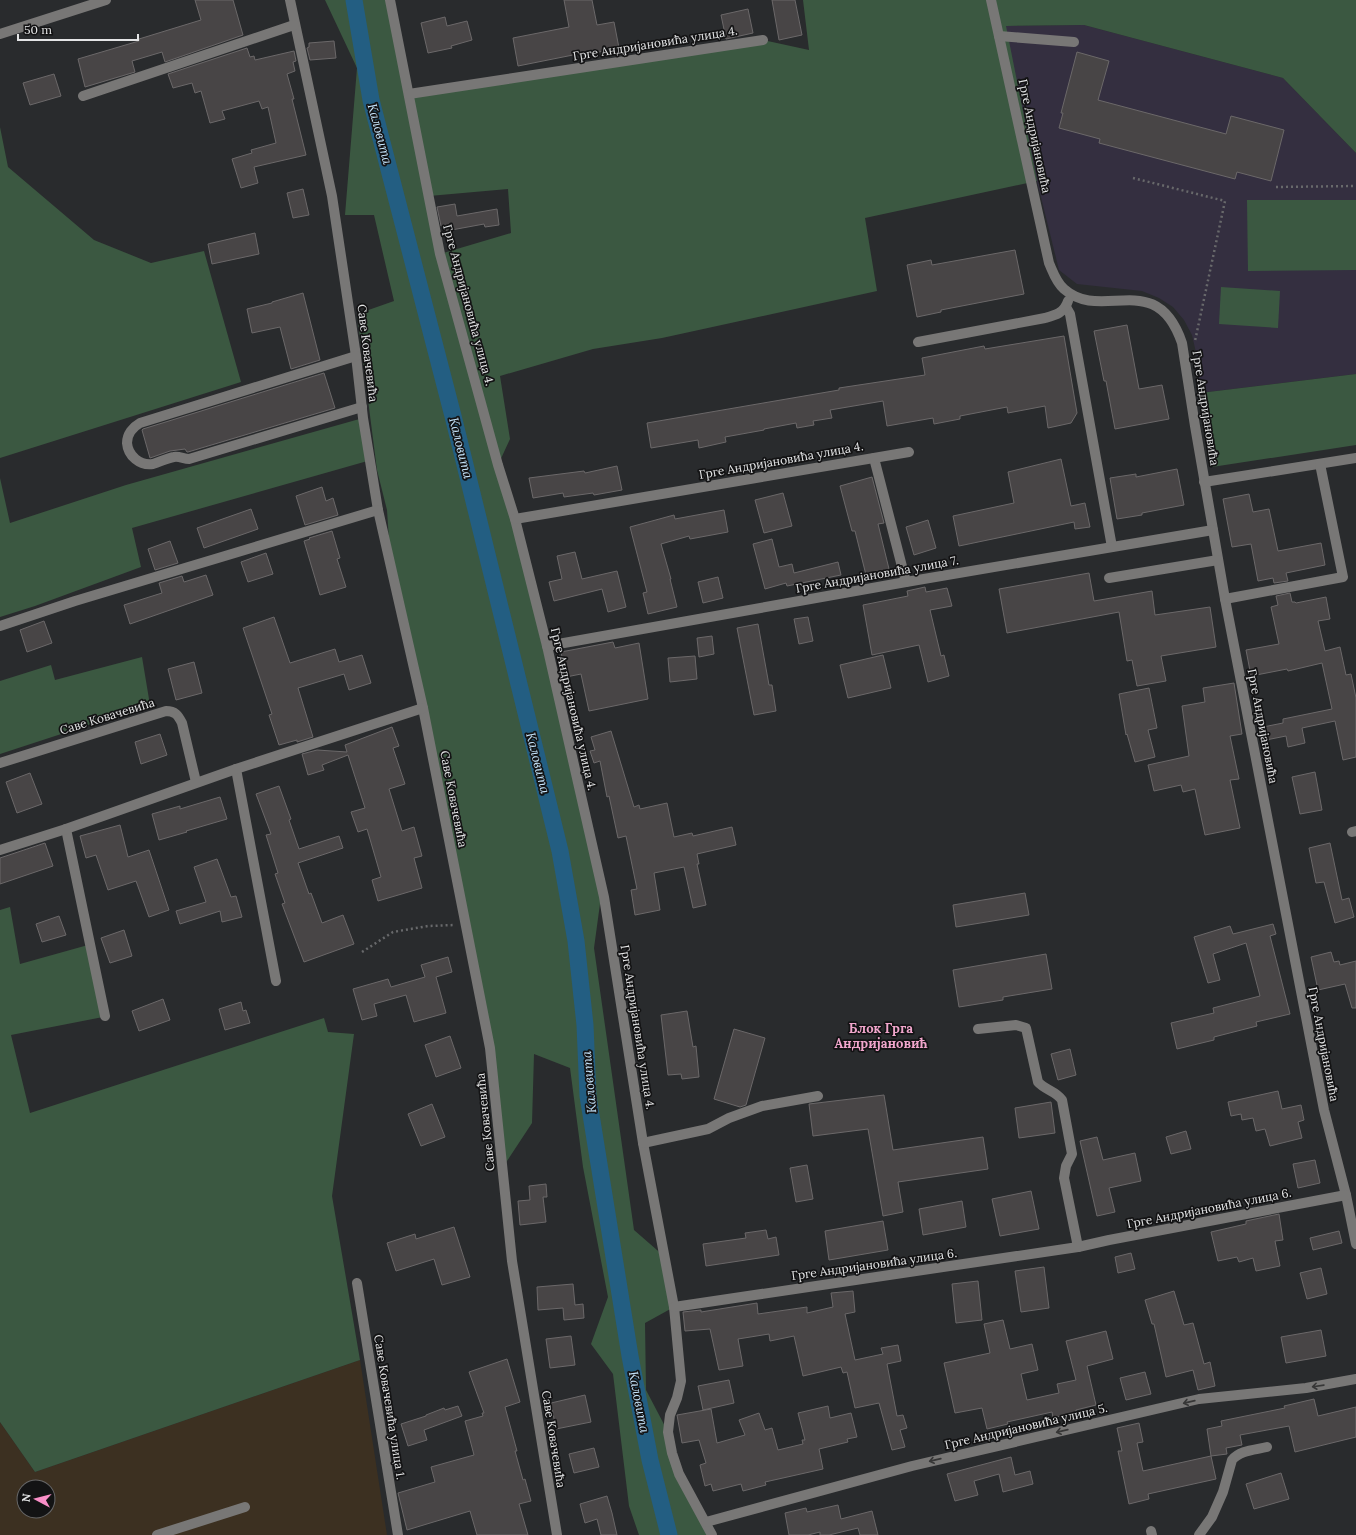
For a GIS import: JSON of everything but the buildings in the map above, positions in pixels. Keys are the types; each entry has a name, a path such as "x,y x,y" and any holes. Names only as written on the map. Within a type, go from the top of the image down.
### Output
{"street":[{"path":"0,34 106,0"},
{"name":"Саве Ковачевића","path":"290,0 294,25 332,196 378,510 423,708 490,1048 512,1261 557,1535"},
{"name":"Грге Андријановића улица 4.","path":"390,0 440,254 498,465 515,519 547,646 604,897 644,1143 674,1307 681,1381 677,1398 670,1415 668,1432 672,1453 679,1474 712,1535"},
{"name":"Грге Андријановића","path":"991,0 1049,263 1055,278 1064,289 1080,298 1089,300 1135,300 1150,302 1163,311 1173,321 1178,329 1182,343 1212,530 1324,1110 1346,1195 1356,1244"},
{"path":"83,96 294,25"},
{"path":"999,36 1074,42"},
{"name":"Грге Андријановића улица 4.","path":"409,94 763,40"},
{"path":"918,342 1045,318 1058,314 1066,308 1071,294"},
{"path":"1066,308 1070,314 1112,547"},
{"path":"356,356 140,423 136,425 129,434 127,444 130,454 142,463 153,464 174,457 189,459 362,407"},
{"name":"Грге Андријановића улица 4.","path":"515,519 909,452"},
{"path":"874,458 906,582"},
{"path":"1204,482 1356,458"},
{"path":"1225,599 1343,577 1320,464"},
{"path":"0,626 75,601 378,510"},
{"name":"Грге Андријановића улица 7.","path":"547,646 906,582 1212,530"},
{"path":"1108,578 1218,560"},
{"path":"0,850 66,829 196,782 423,708"},
{"name":"Саве Ковачевића","path":"0,763 170,711 178,715 182,723 196,782"},
{"path":"236,769 276,981"},
{"path":"66,829 105,1016"},
{"path":"978,1029 1016,1025 1026,1028 1038,1082 1062,1100 1072,1154 1066,1166 1064,1178 1078,1247"},
{"path":"644,1143 708,1129 729,1118 762,1106 818,1096"},
{"name":"Грге Андријановића улица 6.","path":"674,1307 1078,1247 1346,1195"},
{"name":"Саве Ковачевића улица 1.","path":"357,1283 398,1535"},
{"name":"Грге Андријановића улица 5.","path":"706,1522 912,1466 1199,1399 1306,1388 1356,1379"},
{"path":"1199,1535 1212,1516 1223,1492 1232,1460 1235,1456 1267,1447"},
{"path":"157,1535 245,1507"}],"path":[{"path":"1133,178 1225,201 1194,347"},
{"path":"1276,187 1356,186"},
{"path":"362,952 393,932 428,926 466,925"}],"shaded area":[{"path":"1084,25 1283,78 1356,153 1356,374 1200,393 1197,357 1192,335 1184,320 1173,307 1159,298 1142,291 1077,284 1059,270 1037,181 1005,26"},
{"path":"360,1360 387,1535 0,1535 0,1422 35,1472"}],"green space":[{"path":"325,0 389,0 409,94 763,40 809,50 803,0 1356,0 1356,153 1283,78 1084,25 1006,26 1037,181 865,218 877,291 662,338 593,349 500,376 510,439 498,465 602,889 594,948 634,1230 665,1257 674,1307 645,1323 646,1390 668,1432 679,1474 711,1535 639,1535 629,1506 613,1374 591,1344 608,1297 583,1167 570,1068 534,1054 532,1123 503,1167 489,1045 391,570 387,510 377,470 357,314 394,301 374,215 345,215 357,68","holes":["508,189 511,233 440,254 429,196"]},
{"path":"0,127 8,167 94,240 151,263 204,251 241,382 0,458"},
{"path":"1247,200 1356,200 1356,270 1248,271"},
{"path":"1221,287 1280,291 1278,328 1219,324"},
{"path":"1356,374 1356,445 1212,467 1200,393"},
{"path":"363,418 371,460 132,528 141,567 35,606 0,617 0,478 10,523 126,485"},
{"path":"142,657 150,705 0,754 0,681 51,665 55,680"},
{"path":"10,907 20,964 88,945 103,1017 11,1035 30,1113 324,1018 328,1032 354,1034 332,1196 360,1360 35,1472 0,1422 0,910"}],"waterway":[{"name":"Каловита","path":"354,0 371,100 453,416 560,851 576,941 585,1025 588,1096 630,1356 650,1460 669,1535"}],"district":[{"name":"Блок Грга Андријановић","path":"881,1036"}]}
